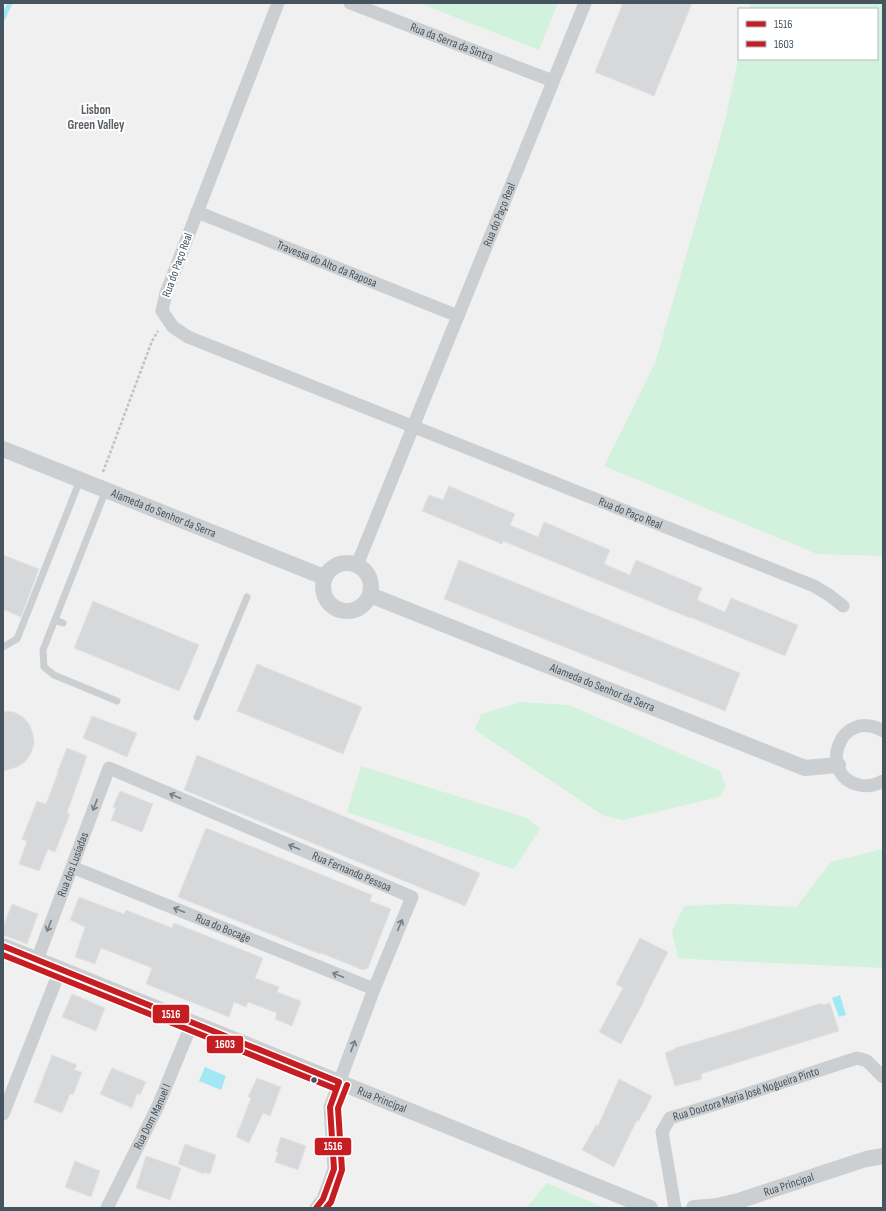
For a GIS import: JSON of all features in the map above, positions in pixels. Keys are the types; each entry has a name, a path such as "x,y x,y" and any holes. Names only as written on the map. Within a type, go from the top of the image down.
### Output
{"street":[{"name":"Rua do Paço Real","path":"278,3 166,293 162,311 173,327 188,337 814,586 843,606"},
{"name":"Rua da Serra da Sintra","path":"350,3 553,81"},
{"name":"Rua do Paço Real","path":"358,564 585,3"},
{"name":"Travessa do Alto da Raposa","path":"197,212 458,316"},
{"name":"Alameda do Senhor da Serra","path":"3,449 324,577"},
{"path":"348,562 358,564 365,570 370,578 370,595 364,604 357,609 347,612 337,610 329,605 324,597 322,587 324,577 329,569 338,564 348,562"},
{"name":"Alameda do Senhor da Serra","path":"370,595 805,768 838,765"},
{"path":"883,731 876,727 864,725 853,728 844,735 838,744 836,755 838,765 844,776 854,784 865,786 878,784 883,781"},
{"name":"Rua dos Lusíadas","path":"37,960 109,768"},
{"name":"Rua Fernando Pessoa","path":"109,768 412,897 374,989 330,1107 334,1169 323,1199 316,1208"},
{"name":"Rua do Bocage","path":"72,867 374,989"},
{"name":"Rua Principal","path":"3,946 650,1208"},
{"path":"3,1114 60,970"},
{"name":"Rua Dom Manuel I","path":"107,1208 158,1106 192,1023"},
{"name":"Rua Doutora Maria José Nogueira Pinto","path":"675,1208 662,1132 670,1118 857,1058 868,1061 883,1077"},
{"name":"Rua Principal","path":"694,1208 717,1206 738,1201 866,1159 883,1156"}],"lane":[{"path":"3,647 17,639 80,480"},
{"path":"101,488 43,650 44,667 54,675 117,701"},
{"path":"197,717 247,597"},
{"path":"55,620 63,623"}],"path":[{"path":"101,488 152,341 167,317"}],"green space":[{"path":"419,3 558,3 539,50"},
{"path":"750,3 883,3 883,556 817,554 604,466 655,363 725,121 738,60 878,60 878,8 749,8"},
{"path":"521,702 569,705 720,771 726,787 719,797 623,820 604,816 475,730 481,714"},
{"path":"361,766 527,818 540,829 514,869 347,812"},
{"path":"883,849 883,968 678,958 672,931 684,906 730,904 796,907 831,862"},
{"path":"547,1183 604,1208 526,1208"}],"water":[{"path":"840,995 846,1015 839,1017 832,998"},
{"path":"205,1067 226,1076 221,1090 199,1081"}],"building":[{"path":"623,3 692,3 654,96 595,72"},
{"path":"449,486 515,514 510,525 538,537 544,522 610,550 604,564 630,575 636,560 702,588 697,600 725,612 731,598 798,625 785,656 503,541 502,544 422,511 429,495 443,500"},
{"path":"3,555 39,569 21,617 3,609"},
{"path":"459,560 740,673 725,711 444,599"},
{"path":"93,601 199,645 179,691 74,648"},
{"path":"257,664 362,707 343,754 237,711"},
{"path":"3,711 14,712 23,717 29,724 33,734 34,744 31,753 25,762 17,767 3,771"},
{"path":"92,716 137,733 127,757 83,738"},
{"path":"67,748 87,756 67,813 70,814 55,852 48,849 39,871 19,864 27,841 22,839 37,801 46,804"},
{"path":"197,755 480,873 465,906 184,790"},
{"path":"120,791 153,804 142,832 111,820 116,808 113,807"},
{"path":"206,828 372,895 370,901 391,909 368,968 363,970 321,953 320,954 178,897"},
{"path":"79,897 124,914 126,910 172,928 174,923 263,958 255,978 279,987 277,992 301,1001 292,1026 275,1019 277,1013 248,1002 246,1007 234,1002 229,1017 146,984 152,968 101,948 95,964 75,957 85,927 70,920"},
{"path":"12,904 38,914 27,944 3,935 3,927"},
{"path":"640,938 668,952 621,1044 599,1032 623,988 616,984"},
{"path":"72,994 105,1008 96,1031 62,1017"},
{"path":"821,1003 822,1005 830,1003 839,1031 701,1074 702,1079 675,1086 665,1053 675,1048"},
{"path":"52,1055 77,1065 74,1070 82,1072 73,1095 70,1094 62,1113 34,1102"},
{"path":"112,1068 146,1082 140,1095 137,1094 132,1108 100,1094"},
{"path":"257,1078 281,1087 270,1116 263,1113 249,1143 236,1137 251,1098 248,1097"},
{"path":"619,1079 652,1096 639,1121 637,1120 614,1167 582,1150 596,1125 598,1126"},
{"path":"281,1137 306,1146 298,1170 275,1162 278,1152 276,1151"},
{"path":"185,1144 216,1155 210,1174 204,1172 204,1174 178,1164"},
{"path":"146,1156 181,1168 170,1200 136,1188"},
{"path":"75,1161 100,1171 91,1197 65,1187"}],"waterway":[{"path":"3,18 10,3"}],"transit line":[{"name":"1516","path":"3,946 339,1082"},
{"name":"1603","path":"3,955 336,1089"},
{"name":"1516","path":"316,1208 323,1199 334,1169 330,1107 339,1082"},
{"name":"1603","path":"326,1208 331,1202 342,1170 338,1108 347,1085"}],"district":[{"name":"Lisbon Green Valley","path":"96,116"}]}
